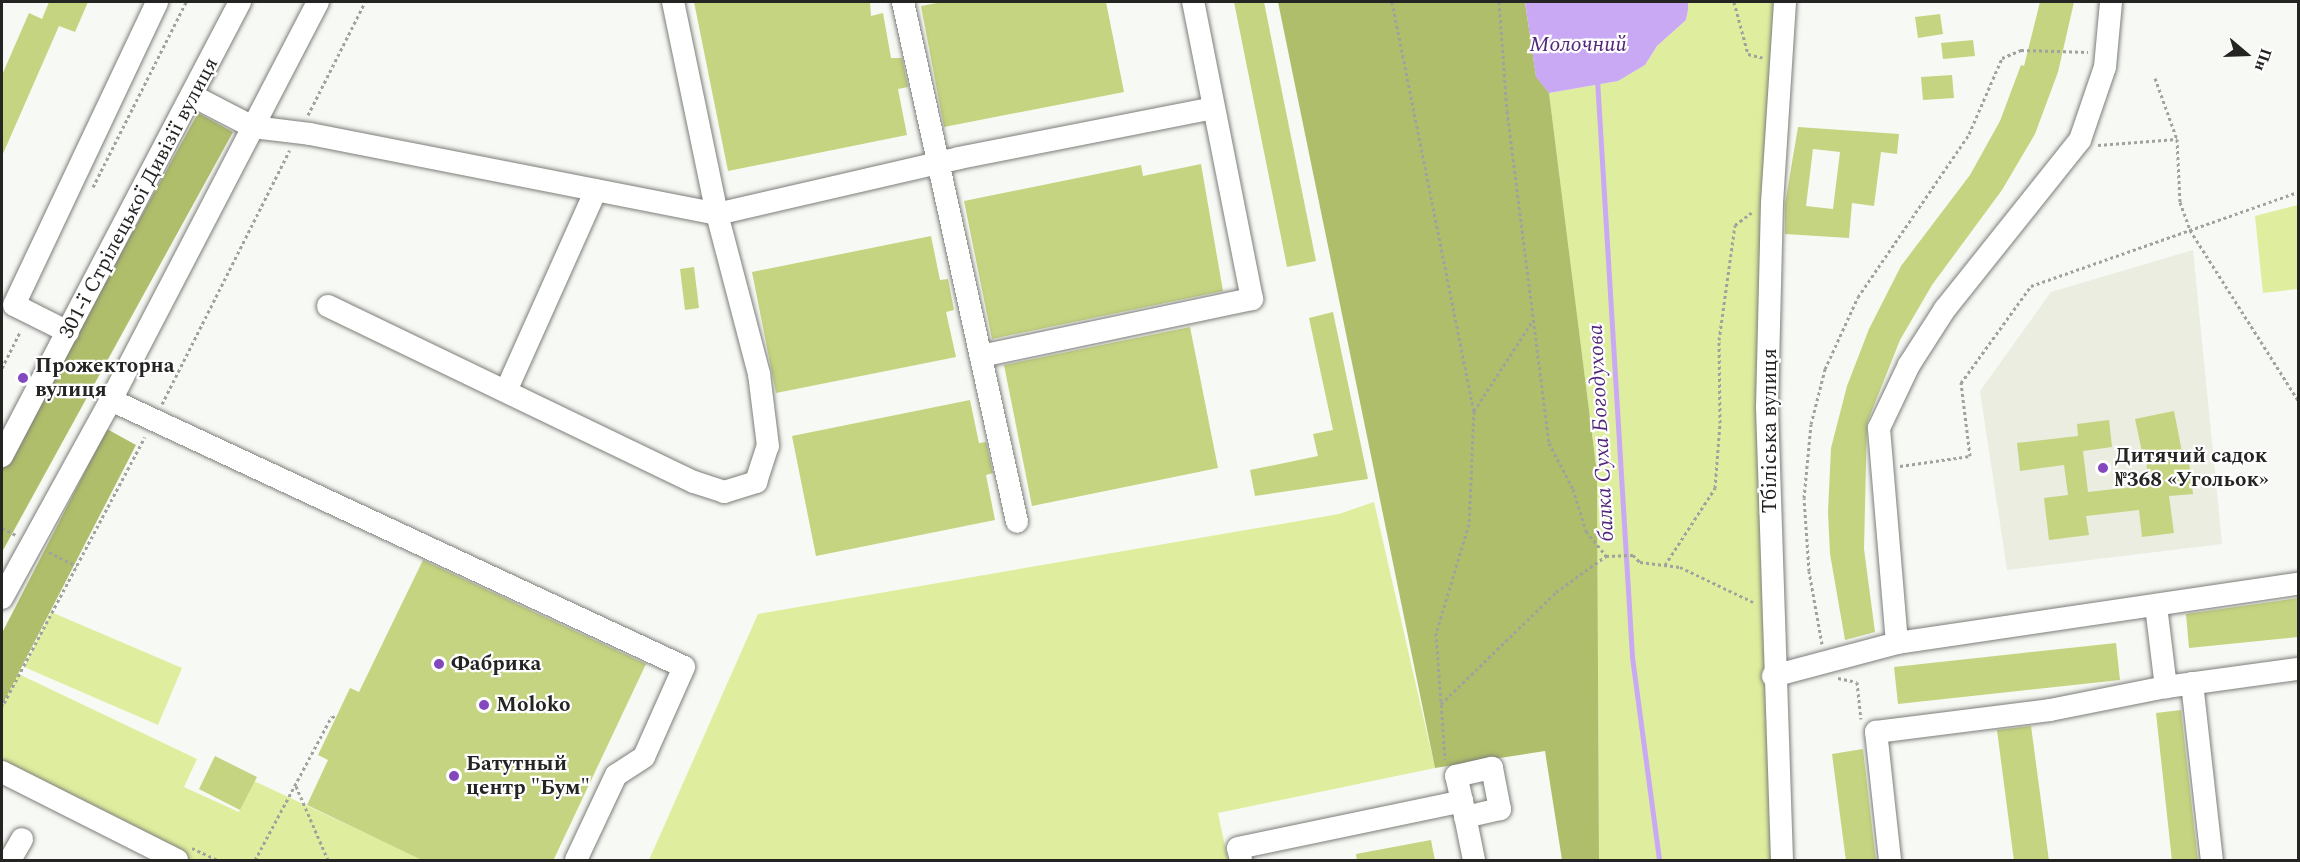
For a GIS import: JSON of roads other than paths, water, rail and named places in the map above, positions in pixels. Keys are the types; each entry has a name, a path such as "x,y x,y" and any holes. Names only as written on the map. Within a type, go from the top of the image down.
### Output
{"street":[{"path":"68,332 8,302 157,2"},
{"name":"301-ї Стрілецької Дивізії вулиця","path":"2,456 193,96 240,2"},
{"path":"2,598 111,400 318,2"},
{"path":"328,306 694,482 724,492 756,482 768,446 759,374 717,214 673,2"},
{"path":"903,2 1017,522"},
{"path":"981,356 1252,299 1193,2"},
{"name":"Тбіліська вулиця","path":"1782,861 1773,676 1767,407 1773,196 1783,64 1785,2"},
{"path":"1897,643 1879,428 1910,365 1945,309 2080,140 2105,67 2111,2"},
{"path":"193,96 253,127 298,133 717,214 938,163 1214,108"},
{"path":"506,391 596,190"},
{"path":"111,400 684,668 645,757 616,775 576,861"},
{"path":"1773,676 1897,643 2298,584"},
{"path":"2156,606 2166,687"},
{"path":"1890,861 1876,732 2050,710 2166,687 2298,669"},
{"path":"2192,683 2212,861"},
{"path":"2,772 177,861"},
{"path":"1241,861 1238,848 1463,809 1474,861"},
{"path":"10,861 21,839"}],"water":[{"name":"Молочний","path":"1525,2 1688,2 1688,9 1686,20 1657,46 1645,65 1618,81 1549,93 1536,77"}],"waterway":[{"name":"балка Суха Богодухова","path":"1597,79 1632,657 1659,860"}],"place":[{"name":"Прожекторна вулиця","path":"23,378"},
{"name":"Дитячий садок №368 «Угольок»","path":"2103,468"},
{"name":"Фабрика","path":"439,664"},
{"name":"Moloko","path":"484,705"},
{"name":"Батутный центр \"Бум\"","path":"454,776"}]}
